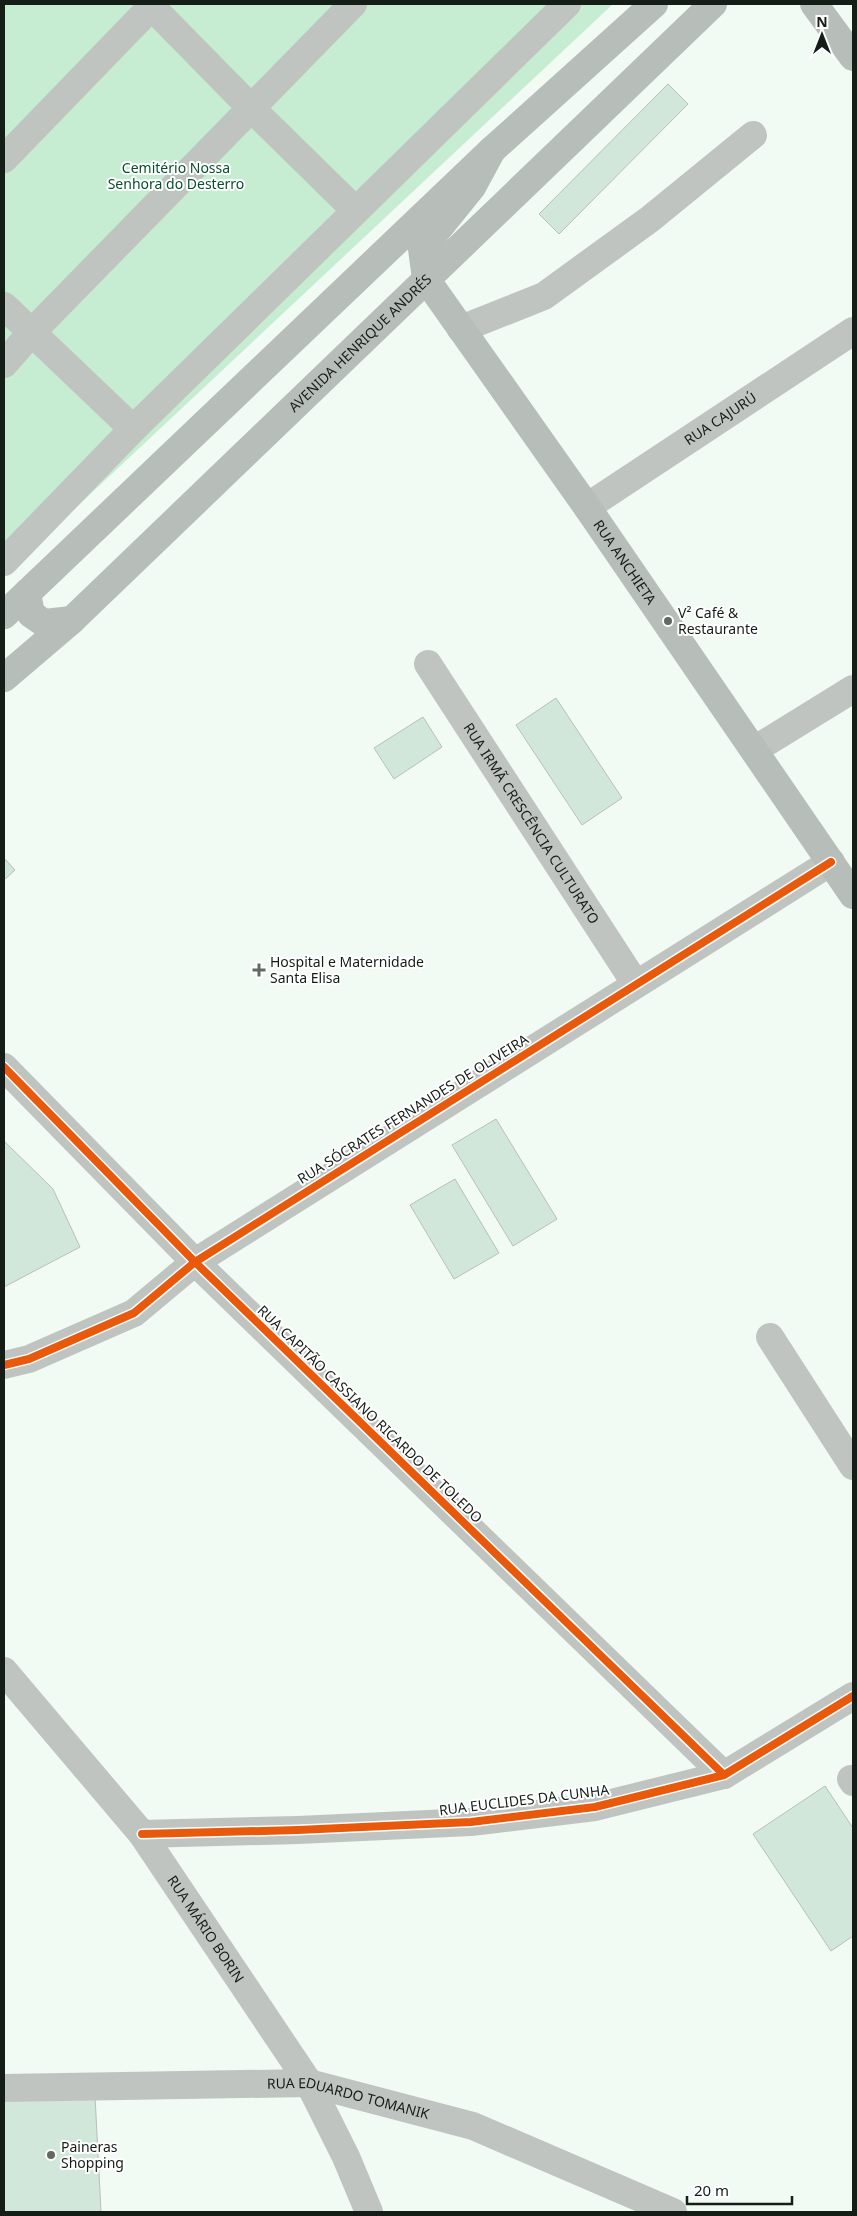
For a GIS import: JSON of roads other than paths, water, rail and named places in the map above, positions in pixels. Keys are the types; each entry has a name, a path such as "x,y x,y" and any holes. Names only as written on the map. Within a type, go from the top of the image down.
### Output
{"main road":[{"path":"4,615 492,150 654,4"},
{"name":"AVENIDA HENRIQUE ANDRÉS","path":"4,678 72,620 714,4"},
{"path":"814,4 853,57"},
{"path":"426,280 422,249 472,187 492,150"},
{"name":"RUA ANCHIETA","path":"426,280 587,507 853,896"},
{"path":"27,593 31,614 44,623 72,620"}],"street":[{"path":"4,364 32,332 353,4"},
{"path":"4,562 133,429 567,4"},
{"path":"4,159 152,5 251,108 355,210"},
{"path":"461,329 544,296 650,219 753,135"},
{"path":"4,306 133,429"},
{"name":"RUA CAJURÚ","path":"587,507 853,331"},
{"name":"RUA IRMÃ CRESCÊNCIA CULTURATO","path":"428,664 635,983"},
{"path":"754,750 853,690"},
{"name":"RUA SÓCRATES FERNANDES DE OLIVEIRA","path":"4,1365 29,1359 134,1313 195,1262 635,983 831,862"},
{"name":"RUA CAPITÃO CASSIANO RICARDO DE TOLEDO","path":"4,1067 195,1262 724,1775"},
{"path":"770,1336 853,1466"},
{"name":"RUA MÁRIO BORIN","path":"4,1671 142,1834 309,2083 346,2157 369,2212"},
{"name":"RUA EUCLIDES DA CUNHA","path":"142,1834 298,1830 472,1822 595,1807 724,1775 853,1696"},
{"name":"RUA EDUARDO TOMANIK","path":"4,2088 309,2083 473,2126 673,2212"}],"place":[{"name":"V² Café & Restaurante","path":"668,621"},
{"name":"Hospital e Maternidade Santa Elisa","path":"259,970"},
{"name":"Paineras Shopping","path":"51,2155"}],"park label":[{"name":"Cemitério Nossa Senhora do Desterro","path":"176,176"}]}
